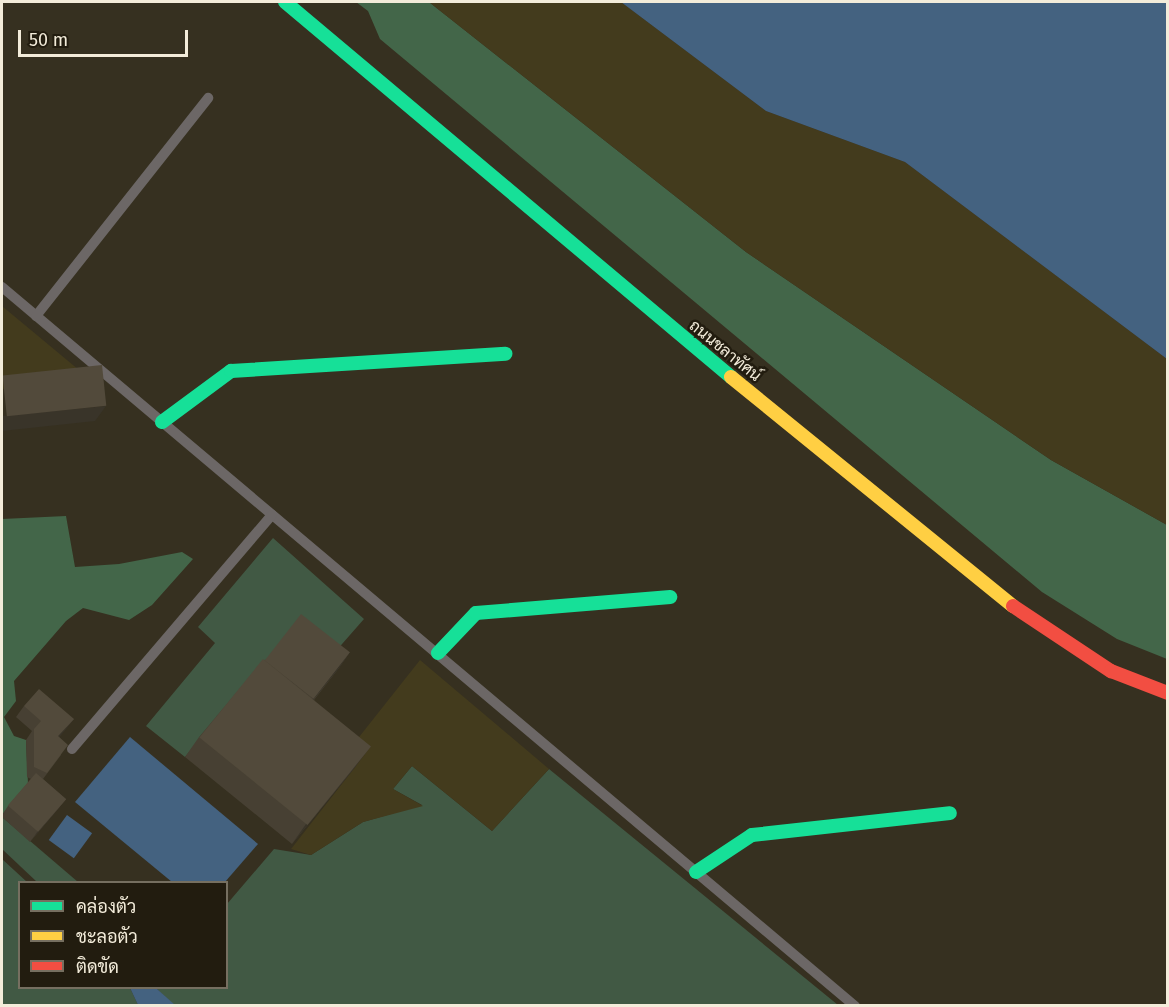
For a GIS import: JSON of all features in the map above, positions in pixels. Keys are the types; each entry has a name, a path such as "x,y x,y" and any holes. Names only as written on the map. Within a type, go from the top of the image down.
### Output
{"main road":[{"name":"ถนนชลาทัศน์","path":"285,2 587,260 980,579 1034,621 1111,671 1167,693"},
{"path":"162,422 231,371 505,354"},
{"path":"438,653 476,613 670,597"},
{"path":"696,872 752,835 950,813"}],"lane":[{"path":"36,316 208,98"},
{"path":"2,287 855,1005"},
{"path":"72,749 272,514"}],"green space":[{"path":"356,2 429,2 746,252 1051,460 1167,525 1167,659 1117,639 1042,592 380,39 368,11"},
{"path":"66,516 75,567 119,564 182,552 193,559 152,605 129,620 83,608 66,621 14,681 16,701 4,717 14,736 26,740 28,784 2,815 2,519"},
{"path":"273,538 364,619 328,660 249,679 185,757 146,726 215,643 198,627"},
{"path":"412,766 492,831 549,769 838,1005 175,1006 157,989 228,989 228,903 274,849 311,855 363,822 422,805 393,789"},
{"path":"2,817 77,881 36,881 2,849"},
{"path":"2,859 26,881 18,881 18,989 130,989 138,1005 2,1005"}],"sand":[{"path":"429,2 621,2 766,111 905,162 1167,359 1167,525 1051,460 746,252"},
{"path":"2,306 91,380 2,389"},
{"path":"420,660 549,769 492,831 412,766 393,789 423,806 363,822 311,855 291,849 356,766 344,756"}],"water":[{"path":"621,2 1167,2 1167,359 905,162 766,111"},
{"path":"130,737 258,844 226,881 171,881 75,802"},
{"path":"67,815 92,833 74,858 49,840"},
{"path":"130,989 157,989 175,1005 138,1005"}],"building":[{"path":"102,365 106,406 7,416 3,375"},
{"path":"301,614 350,652 314,699 265,660"},
{"path":"263,659 371,746 307,825 199,737"},
{"path":"39,689 74,719 58,736 68,745 47,773 34,767 34,729 41,721 24,706"},
{"path":"36,773 66,799 38,832 8,805"}],"traffic: fast":[{"path":"285,2 731,377"},
{"path":"162,422 231,371 505,354"},
{"path":"438,653 476,613 670,597"},
{"path":"696,872 752,835 950,813"}],"traffic: slow":[{"path":"731,377 1013,606"}],"traffic: jam":[{"path":"1013,606 1111,671 1168,693"}]}
